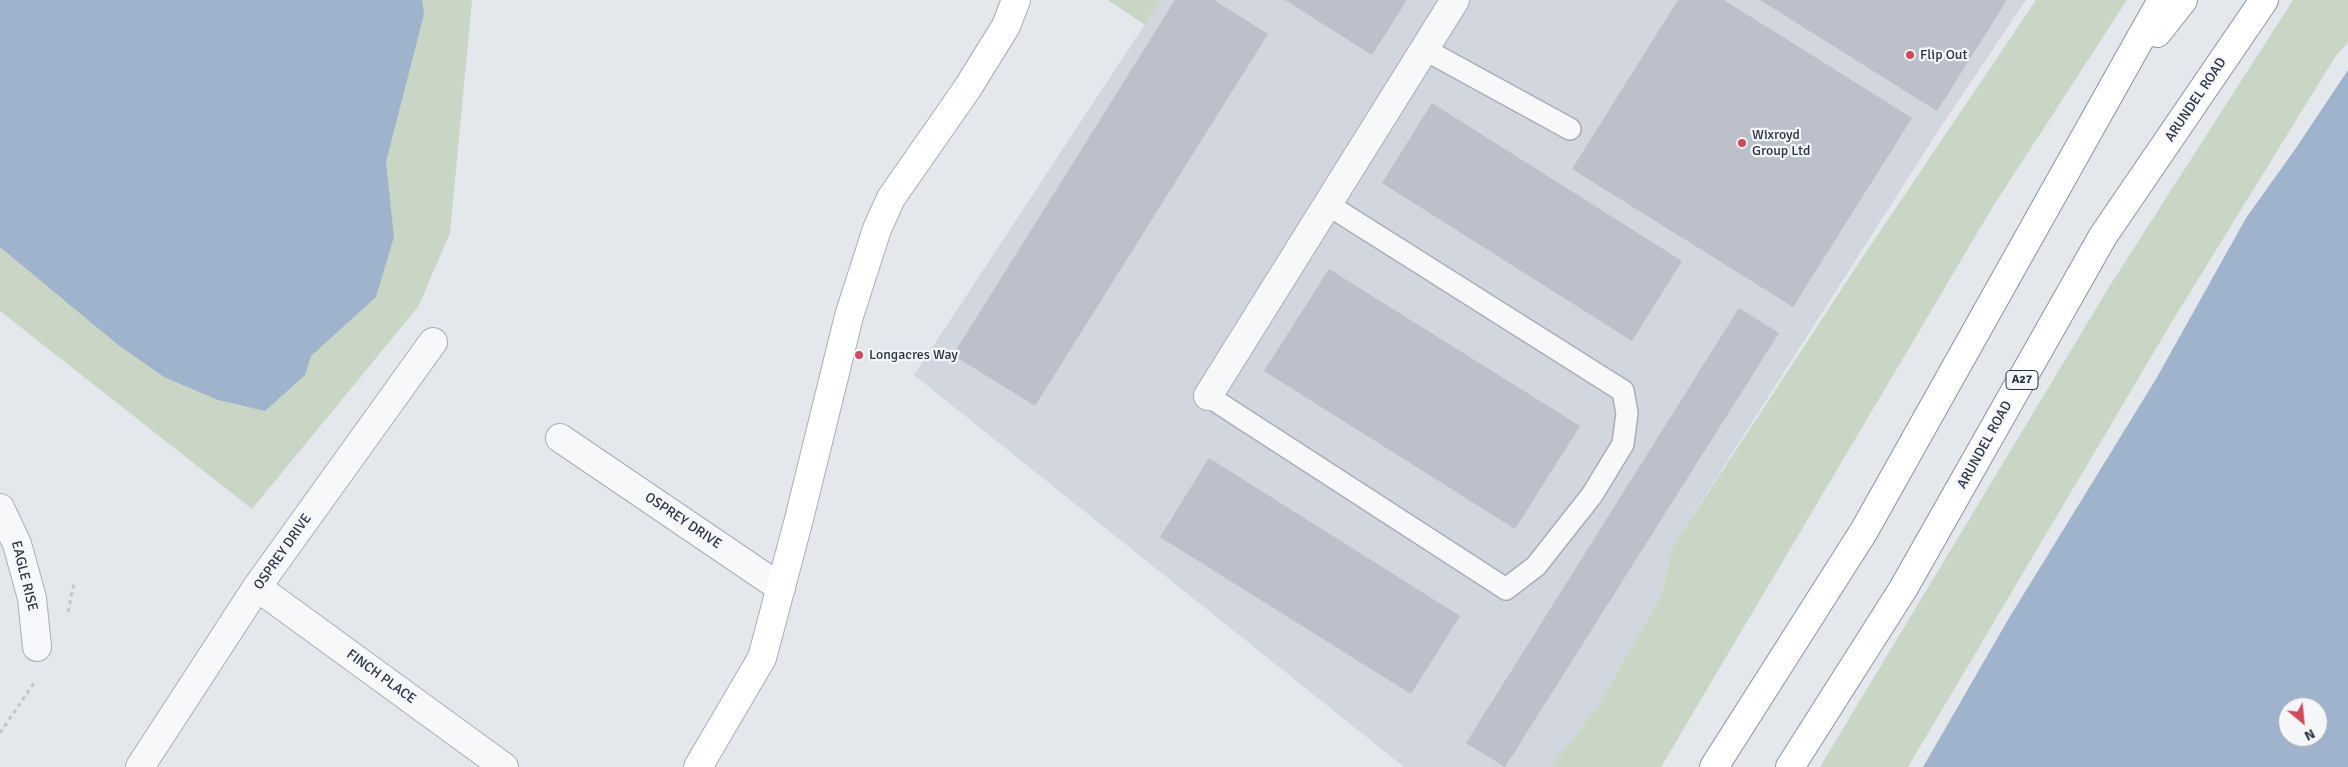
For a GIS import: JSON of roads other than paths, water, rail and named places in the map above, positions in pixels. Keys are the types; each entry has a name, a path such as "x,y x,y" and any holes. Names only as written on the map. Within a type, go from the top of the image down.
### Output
{"main road":[{"path":"698,767 762,658 849,316 877,229 895,191 967,89 1006,26 1016,0"},
{"path":"1714,767 1864,531 2162,0"},
{"path":"2110,93 2184,0"},
{"name":"ARUNDEL ROAD","path":"1790,767 1904,589 2103,236 2264,0"}],"street":[{"path":"1208,396 1455,0"},
{"name":"OSPREY DRIVE","path":"140,767 258,587 432,342"},
{"name":"OSPREY DRIVE","path":"560,438 781,588"},
{"name":"EAGLE RISE","path":"0,508 18,544 30,589 37,647"},
{"name":"FINCH PLACE","path":"258,587 504,767"}],"lane":[{"path":"1424,49 1570,129"},
{"path":"1208,396 1506,588 1536,566 1592,495 1623,444 1626,413 1623,391 1327,204"}],"water":[{"path":"0,0 422,0 424,14 386,162 394,237 376,297 311,356 305,375 265,411 218,400 164,377 117,344 0,247"},
{"path":"2348,70 2348,767 1923,767 2009,618 2156,379 2246,218"}],"place":[{"name":"Flip Out","path":"1910,55"},
{"name":"Wixroyd Group Ltd","path":"1742,143"},
{"name":"Longacres Way","path":"859,355"}]}
